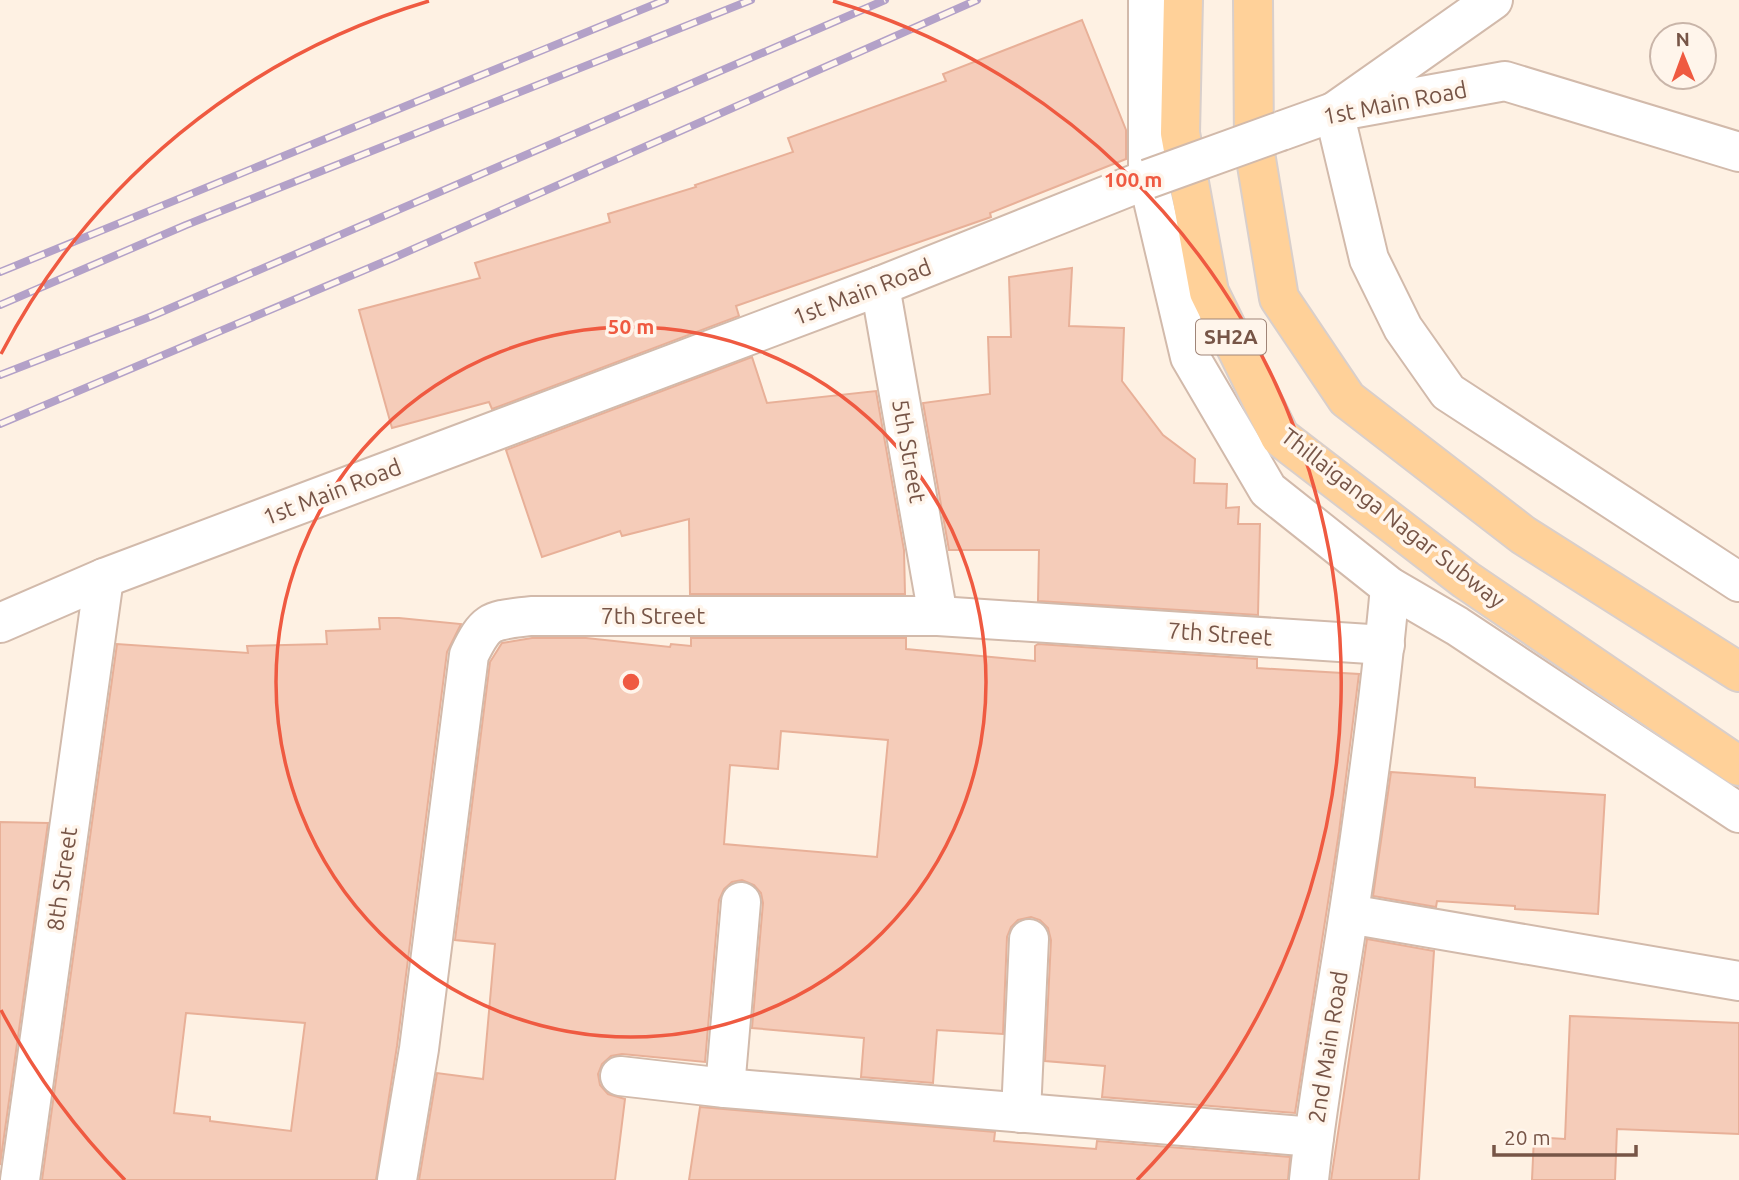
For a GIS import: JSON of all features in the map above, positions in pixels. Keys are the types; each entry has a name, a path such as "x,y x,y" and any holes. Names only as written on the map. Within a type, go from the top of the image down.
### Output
{"main road":[{"name":"Thillaiganga Nagar Subway","path":"1183,0 1180,134 1209,292 1280,437 1466,580 1739,766"},
{"name":"SH2A","path":"1254,0 1254,147 1279,298 1347,399 1524,535 1739,672"}],"street":[{"path":"1148,0 1148,179 1191,357 1268,490 1390,586 1457,626 1739,813"},
{"path":"1493,0 1334,112 1369,259 1403,328 1448,392 1739,582"},
{"name":"1st Main Road","path":"0,623 104,578 880,286 1148,179 1334,112 1505,81 1739,152"},
{"name":"5th Street","path":"880,286 937,616"},
{"name":"8th Street","path":"20,1180 104,578"},
{"name":"2nd Main Road","path":"1309,1180 1349,914 1385,645 1390,586"},
{"name":"7th Street","path":"397,1180 419,1049 469,655 481,631 497,620 531,617 937,616 1385,645"},
{"path":"725,1088 741,902"},
{"path":"1349,914 1739,982"},
{"path":"1021,1112 1030,939"},
{"path":"620,1076 725,1088 1314,1136"}],"building":[{"path":"1082,20 1126,130 1126,159 990,213 991,217 736,306 739,316 492,409 489,402 392,428 359,310 480,278 475,263 610,222 608,214 696,187 695,185 793,152 788,138 946,81 943,74"},
{"path":"1072,268 1069,326 1124,328 1122,381 1163,435 1195,459 1194,483 1227,484 1226,508 1239,507 1238,524 1260,524 1258,615 1038,601 1039,550 949,550 923,403 990,394 988,337 1011,337 1009,277"},
{"path":"752,357 767,403 876,391 904,550 905,594 690,594 689,519 622,536 620,531 542,557 506,450"},
{"path":"379,618 461,624 447,652 397,1046 376,1180 42,1180 117,644 248,653 247,646 327,644 326,631 380,629","holes":["186,1013 305,1023 291,1131 210,1121 210,1117 174,1113"]},
{"path":"532,638 586,638 670,647 671,644 691,646 691,638 906,638 906,649 1035,661 1035,646 1038,644 1257,659 1257,668 1359,674 1339,832 1295,1113 1102,1097 1105,1066 1045,1061 1051,940 1048,928 1040,920 1031,917 1018,920 1007,937 1003,1034 937,1030 933,1083 861,1077 864,1038 752,1028 763,903 761,893 754,885 742,880 732,882 724,889 719,900 705,1062 622,1054 611,1056 602,1064 598,1074 600,1085 608,1094 625,1099 615,1180 419,1180 437,1073 483,1079 495,944 455,940 490,662 502,643","holes":["781,731 888,740 877,857 724,844 730,765 778,769"]},
{"path":"1391,772 1475,778 1475,787 1605,795 1598,914 1437,901 1436,907 1373,896"},
{"path":"0,822 48,823 0,1165"},
{"path":"1367,939 1434,951 1419,1180 1331,1180"},
{"path":"1570,1016 1739,1023 1739,1134 1617,1129 1615,1180 1532,1180 1534,1137 1565,1139"},
{"path":"700,1107 995,1132 994,1141 1096,1149 1097,1141 1290,1157 1288,1180 689,1180"}],"railway":[{"path":"0,272 665,0"},
{"path":"0,305 186,225 751,0"},
{"path":"0,375 152,316 885,0"},
{"path":"0,424 393,258 977,0"}]}
